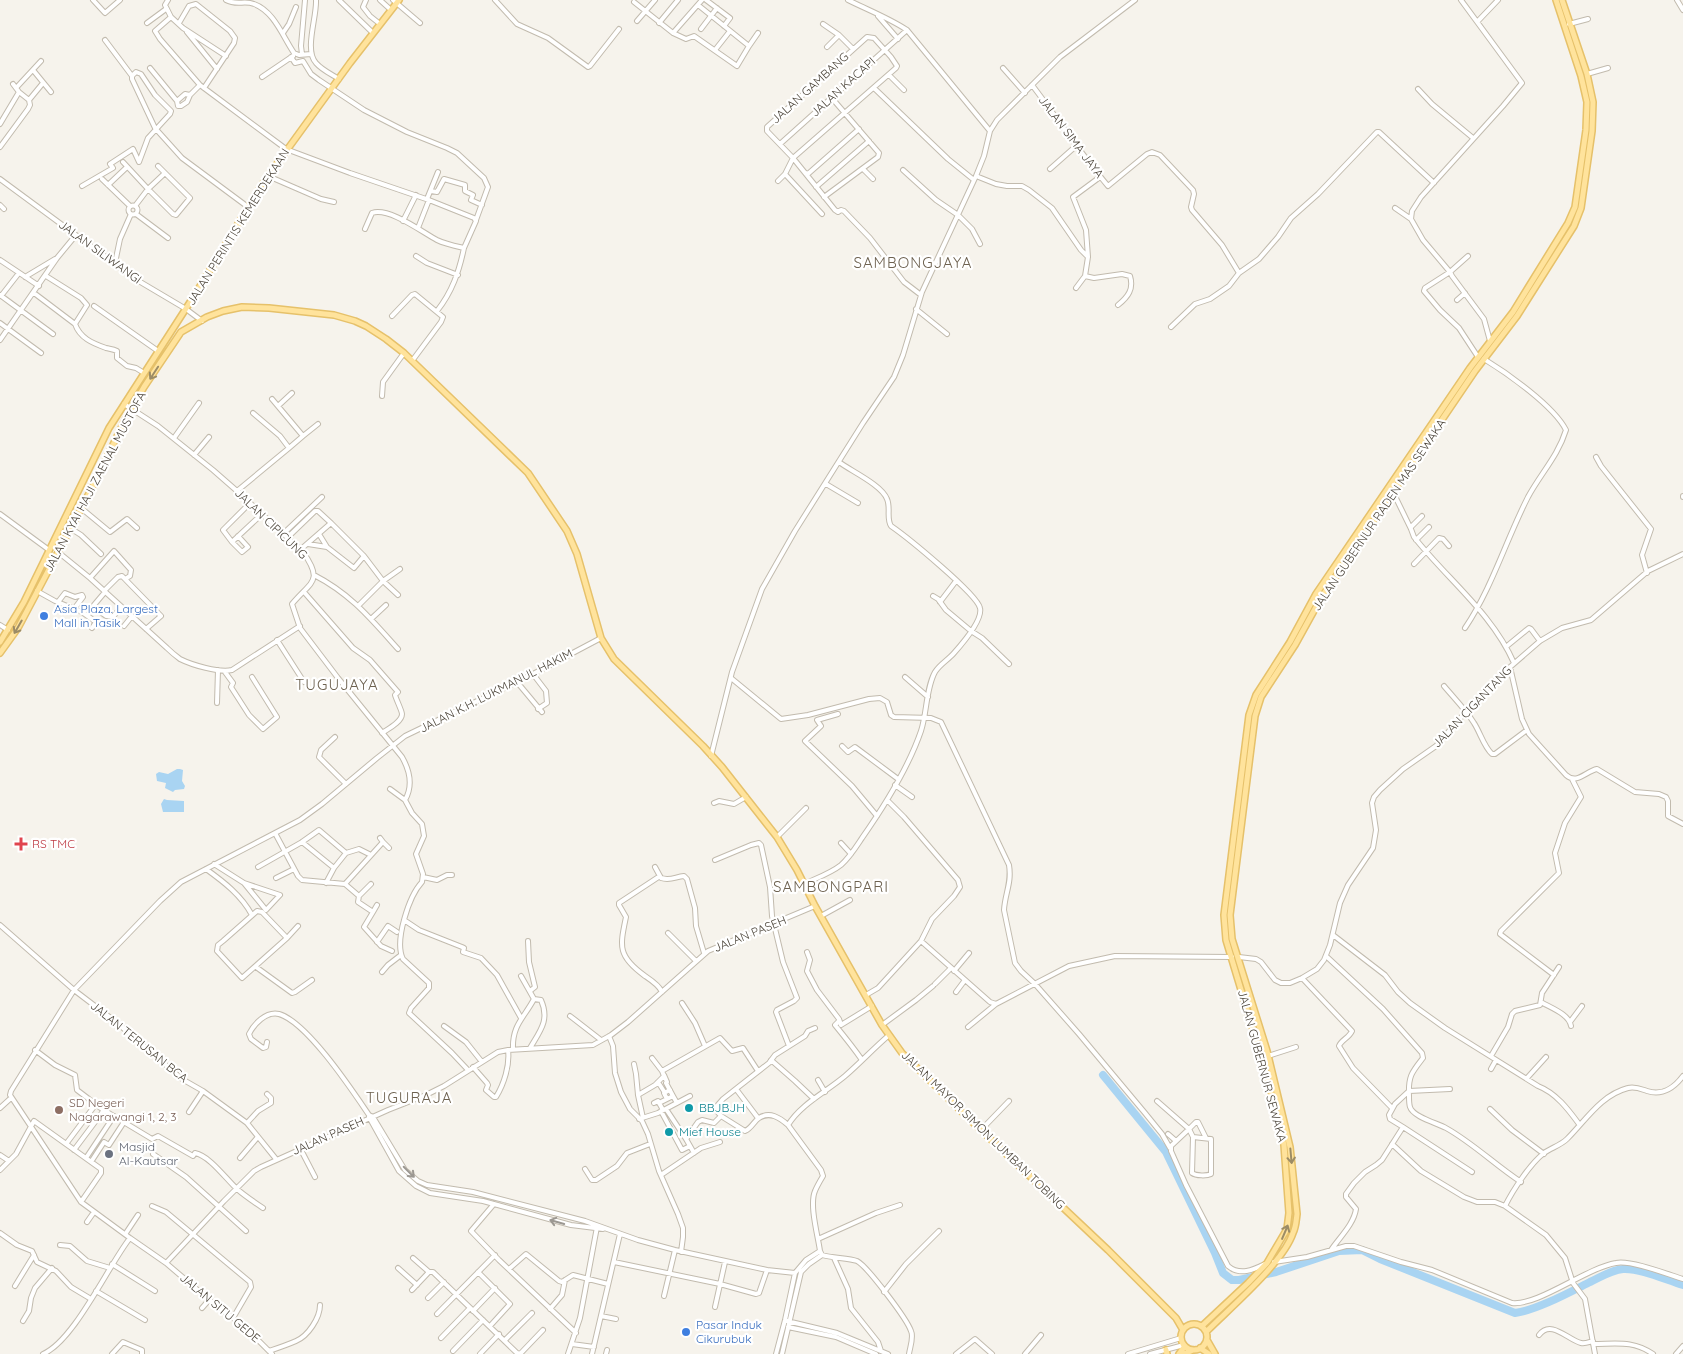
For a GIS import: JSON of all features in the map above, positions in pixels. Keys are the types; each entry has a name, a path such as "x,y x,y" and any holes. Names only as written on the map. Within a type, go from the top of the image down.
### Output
{"main road":[{"name":"JALAN GUBERNUR RADEN MAS SEWAKA","path":"1481,358 1490,341 1560,242 1574,226 1581,208 1592,131 1593,102 1587,74 1556,0"},
{"name":"JALAN GUBERNUR RADEN MAS SEWAKA","path":"1232,957 1226,940 1224,915 1233,871 1255,716 1261,698 1283,658 1321,598 1452,399 1481,358 1518,316 1560,242 1575,206 1586,130 1587,102 1562,0"},
{"name":"JALAN PERINTIS KEMERDEKAAN","path":"173,327 286,149 396,1"},
{"name":"JALAN MAYOR SIMON LUMBAN TOBING","path":"202,321 223,311 242,307 334,315 366,326 404,353 528,473 562,524 577,554 601,638 614,659 726,771 777,837 888,1036 902,1053 981,1130 1108,1250 1176,1318 1183,1330"},
{"name":"JALAN KYAI HAJI ZAENAL MUSTOFA","path":"0,653 18,628 94,484 118,434 149,380 181,332 202,321"},
{"name":"JALAN KYAI HAJI ZAENAL MUSTOFA","path":"0,642 28,593 109,428 173,327"},
{"path":"173,327 181,332"},
{"name":"JALAN GUBERNUR RADEN MAS SEWAKA","path":"1378,510 1393,492 1452,399"},
{"path":"84,479 94,484"},
{"path":"28,593 34,598"},
{"name":"JALAN GUBERNUR RADEN MAS SEWAKA","path":"1233,871 1230,915 1232,938 1268,1056 1290,1147 1297,1214 1293,1234 1285,1248 1259,1276"},
{"name":"JALAN GUBERNUR SEWAKA","path":"1232,957 1256,1036 1284,1145 1289,1213 1287,1229 1268,1265"},
{"path":"1256,1036 1262,1036"},
{"path":"1202,1326 1244,1291 1248,1283 1259,1276"},
{"path":"1207,1332 1259,1276"},
{"name":"JALAN MAYOR SIMON LUMBAN TOBING","path":"1176,1318 1191,1324"},
{"path":"1193,1350 1184,1345 1181,1338 1186,1325 1197,1324 1202,1326 1207,1332 1207,1340 1215,1354"},
{"path":"1184,1354 1200,1348 1207,1340"},
{"path":"1179,1354 1184,1345"},
{"path":"1200,1348 1209,1354"}],"street":[{"path":"93,0 105,12 120,0"},
{"path":"168,0 166,9 171,17 183,28 217,69"},
{"path":"226,0 235,4 248,2 258,6 274,21 283,33 292,51 296,54"},
{"path":"258,6 261,0"},
{"path":"305,0 306,54 317,65 338,80"},
{"path":"306,54 311,41 316,0"},
{"path":"339,0 373,33"},
{"path":"366,0 363,7 380,24"},
{"path":"380,0 390,10"},
{"path":"495,0 518,24 548,38 588,67 619,29"},
{"path":"637,21 655,0"},
{"path":"659,23 678,0"},
{"path":"674,33 702,0"},
{"path":"706,0 730,18 724,26"},
{"path":"848,0 907,30 990,130"},
{"path":"711,756 731,678 762,589 863,423 894,377 921,295 975,178 984,156 990,130 997,120 1060,57 1135,0"},
{"path":"1411,219 1412,211 1421,197 1473,138 1510,100 1522,83 1461,0"},
{"path":"1478,21 1498,0"},
{"path":"1677,0 1683,10"},
{"path":"396,1 420,23"},
{"path":"634,2 674,33 686,39 694,36 736,66 758,33"},
{"path":"150,68 177,101 178,106 181,106 187,102 190,95 202,87 217,69 234,43 235,38 233,34 196,4 189,6 178,23"},
{"path":"698,5 749,46"},
{"path":"283,33 296,7"},
{"path":"701,29 717,8"},
{"path":"147,23 166,9"},
{"path":"877,15 898,38"},
{"path":"171,17 156,29 155,33 202,87 286,149 332,167 428,199 476,220"},
{"path":"1567,24 1588,19"},
{"path":"823,24 839,35 853,49"},
{"path":"183,28 226,56"},
{"path":"736,36 740,30"},
{"name":"JALAN KACAPI","path":"780,144 907,30"},
{"path":"715,50 730,31"},
{"path":"828,47 839,35"},
{"name":"JALAN GAMBANG","path":"780,144 767,131 767,127 853,49 867,37 871,37 885,50"},
{"path":"105,40 132,76 155,128 182,158 248,207"},
{"path":"778,181 785,174 793,158 896,68 897,66 885,50"},
{"path":"262,77 296,54 306,54"},
{"path":"291,57 295,64 303,61 311,74 385,121 456,153 488,183 482,205 464,248 458,275 447,298 437,311"},
{"path":"0,124 18,90 41,61"},
{"path":"1003,68 1025,93"},
{"path":"1587,74 1608,68"},
{"path":"33,70 51,92"},
{"path":"82,186 113,168 110,164 133,149 138,162 148,138 155,128 168,117 171,111 155,95 141,74 136,72 132,76"},
{"path":"889,75 904,90"},
{"path":"0,147 28,110 29,100 43,83"},
{"path":"13,84 29,100"},
{"name":"JALAN SIMA JAYA","path":"1032,85 1058,118 1076,146 1109,186 1147,154 1152,152 1160,155 1193,190 1192,210 1222,245 1239,273"},
{"path":"874,88 948,159 975,178 1007,186 1022,186 1052,208 1088,257"},
{"path":"1418,89 1432,104 1473,138"},
{"path":"824,197 863,169 879,153 831,97"},
{"path":"806,174 859,129"},
{"path":"1171,327 1195,304 1210,298 1229,286 1239,273 1259,260 1291,218 1320,191 1376,132 1379,132 1434,183"},
{"path":"816,187 869,141"},
{"path":"780,144 836,211 844,211 870,238 904,282 921,295"},
{"path":"1050,168 1076,146"},
{"path":"123,162 172,214 176,215 190,198 158,166"},
{"path":"108,186 127,167"},
{"path":"863,169 873,179"},
{"path":"903,170 936,200 958,215 972,229 980,244"},
{"path":"418,228 438,172"},
{"path":"165,173 128,211 168,238"},
{"path":"785,174 822,214"},
{"path":"268,176 321,199 334,202"},
{"path":"1076,288 1085,276 1088,257 1086,230 1073,197 1100,177"},
{"path":"102,179 108,186 138,209 120,239 115,263"},
{"path":"431,191 437,192 444,179 457,182 464,185 466,187 465,191 473,195 471,200 482,205"},
{"path":"0,187 2,181"},
{"name":"JALAN SILIWANGI","path":"2,181 137,280 186,308 202,321"},
{"path":"404,221 416,195"},
{"path":"0,205 4,208"},
{"path":"1395,208 1411,219 1423,240 1450,272 1484,319 1490,341"},
{"path":"365,229 374,212 390,215 438,240 464,248"},
{"path":"0,340 57,258 76,235"},
{"path":"416,256 427,263 458,275"},
{"path":"1464,628 1478,608 1525,503 1554,459 1566,430 1552,412 1523,387 1481,358 1459,328 1424,291 1424,288 1450,272 1468,256"},
{"path":"26,278 57,258"},
{"path":"0,260 39,286"},
{"path":"19,273 0,296 53,334"},
{"path":"1085,276 1094,278 1122,274 1130,276 1130,294 1118,305"},
{"path":"46,276 81,298 88,305 75,324"},
{"path":"34,293 75,324 78,331 87,340 114,349 117,351 117,358 127,366 136,368 144,373"},
{"path":"1457,300 1464,293"},
{"path":"392,316 413,294 437,311 443,319 412,361"},
{"path":"94,306 158,351"},
{"path":"916,309 947,334"},
{"path":"0,323 41,353"},
{"path":"382,396 383,382 404,353"},
{"path":"278,406 292,393"},
{"path":"272,399 303,436"},
{"path":"174,438 199,403"},
{"name":"JALAN CIPICUNG","path":"124,404 133,408 174,438 237,490 300,550 311,564 314,575 310,586 292,604 300,626 402,757 411,788 405,800"},
{"path":"253,413 280,436 289,448"},
{"path":"237,490 318,424"},
{"path":"194,455 209,437"},
{"path":"1596,457 1601,466 1652,529 1642,555 1646,573"},
{"path":"804,884 842,864 877,816 895,785 921,731 935,672 953,654 971,631 980,616 981,610 977,601 956,581 918,546 891,526 889,523 887,499 882,490 839,462"},
{"path":"826,484 858,503"},
{"path":"1393,492 1416,540 1486,617 1506,646 1514,663"},
{"path":"283,534 322,497"},
{"path":"238,536 248,547 242,552 223,530 250,503"},
{"path":"81,508 110,532 127,519 137,528"},
{"path":"287,538 315,511 318,511 364,556 383,581 398,596"},
{"path":"0,514 49,550"},
{"path":"232,542 262,514"},
{"path":"1411,527 1422,516"},
{"path":"300,550 331,523"},
{"path":"1416,540 1428,527"},
{"path":"70,528 81,535 101,554"},
{"path":"319,534 327,547 354,568 364,556"},
{"path":"1414,564 1441,538 1449,546"},
{"path":"308,544 327,547"},
{"path":"90,578 114,551 131,570 125,580"},
{"path":"58,552 182,660 225,672 232,670 300,626"},
{"name":"JALAN CIGANTANG","path":"1239,957 1256,959 1262,962 1275,980 1281,983 1290,983 1317,969 1326,956 1340,903 1348,885 1373,848 1376,830 1375,812 1372,803 1380,790 1403,769 1436,746 1510,667 1540,640 1562,628 1591,620 1646,573 1683,554"},
{"path":"359,605 383,581 400,569"},
{"path":"314,575 329,582 359,605 398,649"},
{"path":"121,607 112,617 102,613 94,605 118,577 122,576 161,616 146,629"},
{"path":"940,602 956,581"},
{"path":"37,591 96,622"},
{"path":"58,602 65,592 75,597 82,595 74,609"},
{"path":"304,592 353,648 370,660 398,692 395,694 402,716 396,724 382,733"},
{"path":"932,596 946,610 982,638 1009,664"},
{"path":"371,619 386,605"},
{"path":"92,628 102,613"},
{"path":"124,626 132,616"},
{"path":"0,625 8,630"},
{"path":"1506,646 1529,628 1540,640"},
{"name":"JALAN K.H. LUKMANUL HAKIM","path":"214,864 300,820 405,736 533,674 601,638"},
{"path":"277,640 304,682"},
{"path":"1510,667 1519,709 1529,734 1566,775 1572,779 1581,797 1565,823 1555,853 1558,873 1500,934 1504,939 1554,975"},
{"path":"217,703 218,670"},
{"path":"225,672 233,683 231,688 249,715 263,729 277,717 252,677"},
{"path":"517,682 540,710 547,702 546,692 533,674"},
{"path":"905,677 928,697"},
{"path":"731,678 781,719 832,713 838,714"},
{"path":"1444,686 1466,712 1488,750 1493,755 1527,730"},
{"path":"877,816 852,786 805,741 821,726 817,720 868,699 880,698 887,702 891,715 894,717 934,718 941,722 1009,865 1011,874 1010,885 1004,902 1004,910 1015,963 1162,1134 1228,1266 1240,1272 1268,1265"},
{"path":"335,737 321,750 319,757 346,784"},
{"path":"842,746 848,752 855,747 898,779"},
{"path":"1572,779 1579,778 1593,769 1600,770 1635,792 1659,794 1666,797 1668,801 1668,816 1683,824"},
{"path":"895,785 912,797"},
{"path":"390,789 405,800 412,813 422,824 424,836 416,854 423,877 422,882 409,902 404,920 401,953 405,962 429,983 429,988 411,1008 409,1013 468,1070"},
{"path":"714,803 719,801 734,804 746,797"},
{"path":"866,996 878,988 921,941 932,919 954,896 960,886 958,880 887,800"},
{"path":"777,837 806,808"},
{"path":"258,867 319,830 346,853"},
{"path":"275,833 302,880 345,884 359,896"},
{"path":"380,838 389,848"},
{"path":"302,842 334,868"},
{"path":"345,884 383,842"},
{"path":"840,843 851,854"},
{"path":"715,860 751,845 760,844 770,886 772,916 783,962 797,998 776,1012 789,1046"},
{"path":"326,883 334,868 346,853 359,850 371,855"},
{"path":"166,1263 82,1202 11,1098 11,1091 74,990 181,882 214,864 244,883 266,910 280,895 244,883"},
{"path":"655,867 660,876 668,880 684,876 687,879 695,908 698,934 704,953"},
{"path":"206,869 232,889 242,899 252,915"},
{"path":"276,878 294,869"},
{"path":"423,877 437,880 447,875 452,875"},
{"path":"660,876 619,903 619,905 626,917 621,938 623,953 627,960 639,972 655,983 662,992"},
{"path":"370,884 359,896 358,902 372,912"},
{"path":"254,894 259,887"},
{"path":"821,916 850,900"},
{"path":"377,905 364,927 383,948 392,951"},
{"name":"JALAN PASEH","path":"166,1263 254,1171 276,1159 370,1117 426,1095 444,1086 491,1055 508,1050 593,1045 628,1022 704,953 815,906"},
{"path":"287,938 262,912 257,911 218,945 217,953 240,978 244,978 287,938 298,926"},
{"path":"404,920 419,930 462,947 464,948 463,952 483,960 503,984 515,1010 521,1018"},
{"name":"JALAN TERUSAN BCA","path":"0,925 74,990 116,1022 182,1079 203,1091 247,1124 276,1159"},
{"path":"377,942 388,926 397,932"},
{"path":"668,933 696,961"},
{"path":"1333,935 1385,975 1398,992 1410,1003 1444,1028 1555,1096 1580,1124"},
{"path":"528,941 529,962 535,987 530,991"},
{"path":"921,941 990,1002 996,1004"},
{"path":"807,952 810,960 807,971 816,990 842,1025 872,1006"},
{"path":"382,972 401,953"},
{"path":"882,1026 916,1000 969,954"},
{"path":"968,1027 996,1004 1069,966 1115,956 1232,957"},
{"path":"1326,956 1383,1009 1420,1050 1423,1058 1410,1077 1410,1106 1414,1112 1446,1128 1471,1144 1521,1182"},
{"path":"256,967 292,993 312,980"},
{"path":"1491,1056 1508,1027 1512,1014 1515,1011 1539,1006 1541,995 1560,967"},
{"path":"513,1050 516,1026 534,999 522,976"},
{"path":"1302,978 1352,1031 1339,1045 1350,1064 1392,1108"},
{"path":"956,992 965,980"},
{"path":"1307,995 1313,991"},
{"path":"530,1048 543,1025 546,1014 541,1000 534,999"},
{"path":"1541,1002 1566,1017 1570,1024 1582,1006"},
{"path":"682,1003 695,1023 705,1046"},
{"path":"268,1042 266,1047 263,1048 251,1039 249,1034 254,1026 263,1018 274,1014 280,1014 292,1020 334,1064 400,1163 418,1181 434,1186 485,1195 681,1252 767,1270 795,1273"},
{"path":"570,1016 601,1040"},
{"path":"838,1020 835,1025 842,1035 848,1039 862,1060"},
{"path":"444,1026 466,1042 482,1062"},
{"path":"815,1028 775,1055 716,1107 716,1110 721,1116 746,1131 758,1118 766,1115 772,1115 788,1125 821,1170 823,1176 814,1192 813,1212 821,1253"},
{"path":"609,1036 613,1046 615,1073 622,1092 630,1110 641,1118"},
{"path":"788,1125 795,1116 844,1076 888,1036"},
{"path":"638,1095 658,1082 663,1073 705,1046 722,1038 732,1051 743,1048 758,1071"},
{"path":"1268,1056 1296,1047"},
{"path":"35,1050 55,1065 73,1073 76,1078 76,1090 104,1110 152,1139 158,1136 193,1156 195,1153 200,1154 237,1189 263,1208"},
{"path":"473,1067 487,1083 486,1090 496,1097 505,1079 508,1050"},
{"path":"1527,1078 1546,1057"},
{"path":"652,1058 663,1073 666,1083 677,1103"},
{"path":"771,1060 814,1100"},
{"path":"1491,1068 1496,1060"},
{"path":"634,1064 641,1118 682,1228 681,1252"},
{"path":"1506,1206 1510,1197 1544,1154 1566,1139 1601,1103 1617,1093 1634,1087 1651,1092 1662,1092 1670,1089 1683,1076"},
{"path":"818,1080 824,1092"},
{"path":"658,1082 667,1099"},
{"path":"736,1089 758,1118"},
{"path":"1450,1089 1409,1091 1392,1108 1389,1115 1390,1119 1472,1172"},
{"path":"665,1093 670,1090"},
{"path":"189,1112 203,1091"},
{"path":"247,1124 258,1111 271,1103 267,1094"},
{"path":"673,1096 656,1103 686,1139 694,1153"},
{"path":"641,1118 663,1110 690,1096"},
{"path":"0,1108 11,1098"},
{"path":"981,1130 1009,1101"},
{"path":"1157,1102 1189,1129 1194,1137 1192,1173 1195,1175 1211,1174 1211,1140 1194,1137"},
{"path":"66,1144 96,1104"},
{"path":"1490,1109 1512,1130 1544,1154"},
{"path":"74,1150 104,1110"},
{"path":"663,1110 682,1150 690,1146"},
{"path":"86,1158 114,1116"},
{"path":"686,1139 698,1122 704,1120 714,1123 721,1116"},
{"path":"370,1117 399,1171 416,1186 430,1193 483,1201 571,1225 598,1227"},
{"path":"0,1170 16,1154 34,1121 102,1171 82,1202"},
{"path":"91,1162 104,1142 109,1145 124,1122"},
{"path":"1170,1148 1196,1122 1198,1122 1206,1138"},
{"path":"1331,1250 1352,1221 1356,1212 1346,1194 1354,1182 1382,1160 1402,1127"},
{"path":"1168,1134 1176,1141"},
{"path":"240,1158 257,1138"},
{"path":"661,1175 701,1148 720,1142"},
{"path":"585,1169 592,1180 596,1180 617,1166 627,1153 650,1144"},
{"path":"1392,1144 1420,1171 1464,1197 1477,1202 1492,1201 1506,1206 1553,1242 1567,1262 1573,1281 1585,1299 1595,1354"},
{"path":"300,1148 314,1177"},
{"path":"153,1154 179,1171 246,1231"},
{"path":"0,1155 8,1160"},
{"path":"483,1201 485,1195"},
{"path":"494,1204 471,1230 494,1255 576,1333"},
{"path":"818,1239 900,1204"},
{"path":"152,1206 166,1212 250,1284 250,1289 233,1318"},
{"path":"87,1222 94,1212"},
{"path":"126,1233 138,1215"},
{"path":"568,1354 576,1333 598,1227"},
{"path":"884,1292 906,1264 939,1231"},
{"path":"0,1233 17,1245 28,1248 37,1262 61,1274 71,1287 91,1299"},
{"path":"592,1354 620,1234"},
{"path":"43,1354 59,1345 130,1238"},
{"path":"60,1245 70,1246 87,1261 111,1266 155,1291"},
{"path":"1274,1262 1307,1257 1346,1246 1363,1248 1401,1262 1432,1270 1512,1304 1522,1303 1618,1262 1683,1279"},
{"path":"664,1296 675,1250"},
{"path":"776,1354 801,1272 821,1253"},
{"path":"782,1354 789,1327 786,1322 795,1273 806,1260 821,1253 834,1258 856,1261 868,1270 911,1331 909,1354"},
{"path":"509,1269 523,1254 526,1254 559,1281 562,1282 573,1275 608,1284"},
{"path":"15,1286 34,1255"},
{"path":"437,1314 494,1255"},
{"path":"413,1258 444,1282 517,1353 520,1354 543,1330"},
{"path":"834,1258 848,1289 851,1308 878,1342 881,1351"},
{"path":"614,1262 720,1284 758,1294 767,1270"},
{"path":"715,1307 725,1262"},
{"name":"JALAN SITU GEDE","path":"166,1263 209,1300 246,1328 270,1352"},
{"path":"23,1322 29,1311 35,1288 52,1268"},
{"path":"398,1268 416,1285"},
{"path":"412,1290 429,1272"},
{"path":"478,1272 510,1304 490,1326"},
{"path":"550,1309 562,1295 565,1280"},
{"path":"428,1298 444,1282"},
{"path":"441,1338 495,1288"},
{"path":"96,1291 146,1320"},
{"path":"202,1308 209,1300"},
{"path":"270,1352 296,1342 302,1337 318,1316 320,1305"},
{"path":"505,1340 532,1313"},
{"path":"601,1316 616,1319"},
{"path":"453,1351 483,1320"},
{"path":"786,1322 838,1333 887,1354"},
{"path":"789,1327 842,1339 876,1354"},
{"path":"1538,1336 1542,1331 1555,1330 1581,1343 1628,1343 1642,1347 1653,1354"},
{"path":"480,1354 499,1334"},
{"path":"1025,1354 1041,1335"},
{"path":"1128,1354 1181,1338"},
{"path":"956,1354 975,1339 992,1354"},
{"path":"112,1354 123,1342 142,1350 142,1354"},
{"path":"572,1344 594,1347"},
{"path":"1150,1354 1166,1352 1184,1345"},
{"path":"1676,1354 1683,1346"}],"water":[{"path":"177,769 183,770 182,781 185,786 184,789 173,792 165,788 166,783 157,781 156,774 159,772 168,774"},
{"path":"164,799 184,801 184,812 163,812 161,804"}],"waterway":[{"path":"1103,1075 1166,1152 1223,1273 1232,1280 1276,1272 1339,1251 1362,1250 1515,1313 1543,1305 1606,1274 1623,1269 1638,1270 1683,1285"}],"place":[{"name":"Asia Plaza. Largest Mall in Tasik","path":"44,616"},
{"name":"RS TMC","path":"21,844"},
{"name":"BBJBJH","path":"689,1108"},
{"name":"SD Negeri Nagarawangi 1, 2, 3","path":"59,1110"},
{"name":"Mief House","path":"669,1132"},
{"name":"Masjid Al-Kautsar","path":"109,1154"},
{"name":"Pasar Induk Cikurubuk","path":"686,1332"}],"district":[{"name":"SAMBONGJAYA","path":"913,263"},
{"name":"TUGUJAYA","path":"337,685"},
{"name":"SAMBONGPARI","path":"831,887"},
{"name":"TUGURAJA","path":"409,1098"}]}
